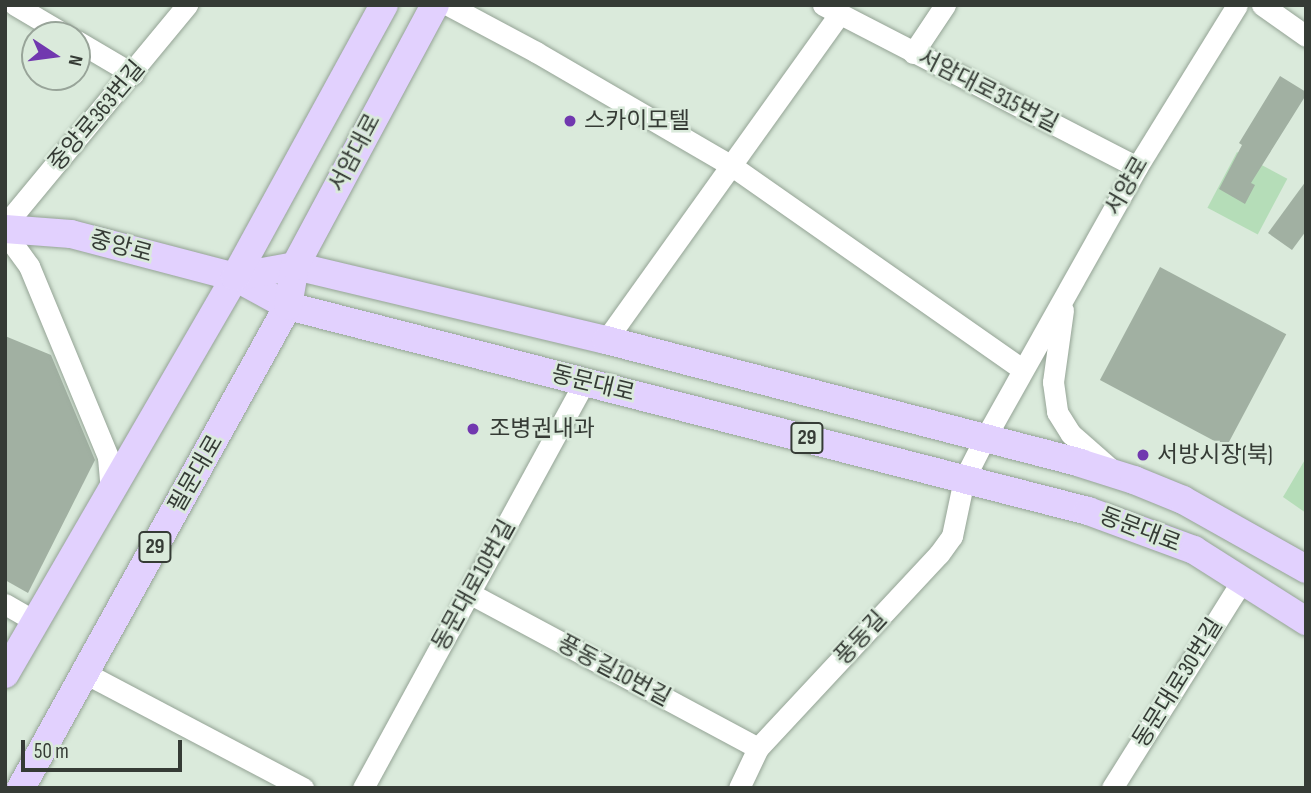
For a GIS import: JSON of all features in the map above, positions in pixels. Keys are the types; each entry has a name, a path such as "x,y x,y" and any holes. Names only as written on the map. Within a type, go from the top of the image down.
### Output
{"main road":[{"name":"서암대로","path":"235,277 384,5"},
{"name":"서암대로","path":"288,306 295,266 435,5"},
{"name":"중앙로","path":"5,229 71,234 235,277"},
{"name":"동문대로","path":"235,277 295,266 606,340 1117,474 1183,500 1306,569"},
{"name":"동문대로","path":"235,277 288,306 964,479 1128,524 1194,550 1306,621"},
{"path":"5,674 235,277"},
{"name":"필문대로","path":"21,788 288,306"}],"street":[{"path":"15,5 42,21"},
{"name":"중앙로363번길","path":"5,229 187,5"},
{"path":"448,5 557,64 732,166 1023,370"},
{"path":"913,53 945,5"},
{"name":"서양로","path":"964,479 1137,167 1237,5"},
{"path":"1262,5 1306,36"},
{"name":"서암대로315번길","path":"732,166 831,10 1137,167"},
{"path":"91,49 133,74"},
{"name":"동문대로","path":"606,340 732,166"},
{"path":"5,229 29,266 108,457 111,492"},
{"path":"1065,295 1053,382 1057,412 1071,434 1117,474"},
{"name":"동문대로10번길","path":"363,788 584,382"},
{"name":"풍동길","path":"740,788 758,748 939,554 952,536 964,479"},
{"name":"동문대로30번길","path":"1112,788 1243,579"},
{"name":"풍동길10번길","path":"469,593 758,748"},
{"path":"5,604 36,621"},
{"path":"83,672 303,788"}],"green space":[{"path":"1237,152 1287,179 1258,234 1207,208"},
{"path":"1306,458 1306,513 1283,497"}],"building":[{"path":"1280,76 1306,92 1306,95 1251,183 1255,185 1245,204 1219,189 1242,145 1239,143"},
{"path":"1306,181 1306,231 1292,250 1268,233"},
{"path":"1160,267 1286,334 1226,447 1100,380"},
{"path":"5,336 51,355 95,460 28,593 5,580"}],"place":[{"name":"스카이모텔","path":"570,121"},
{"name":"조병권내과","path":"473,429"},
{"name":"서방시장(북)","path":"1143,455"}]}
